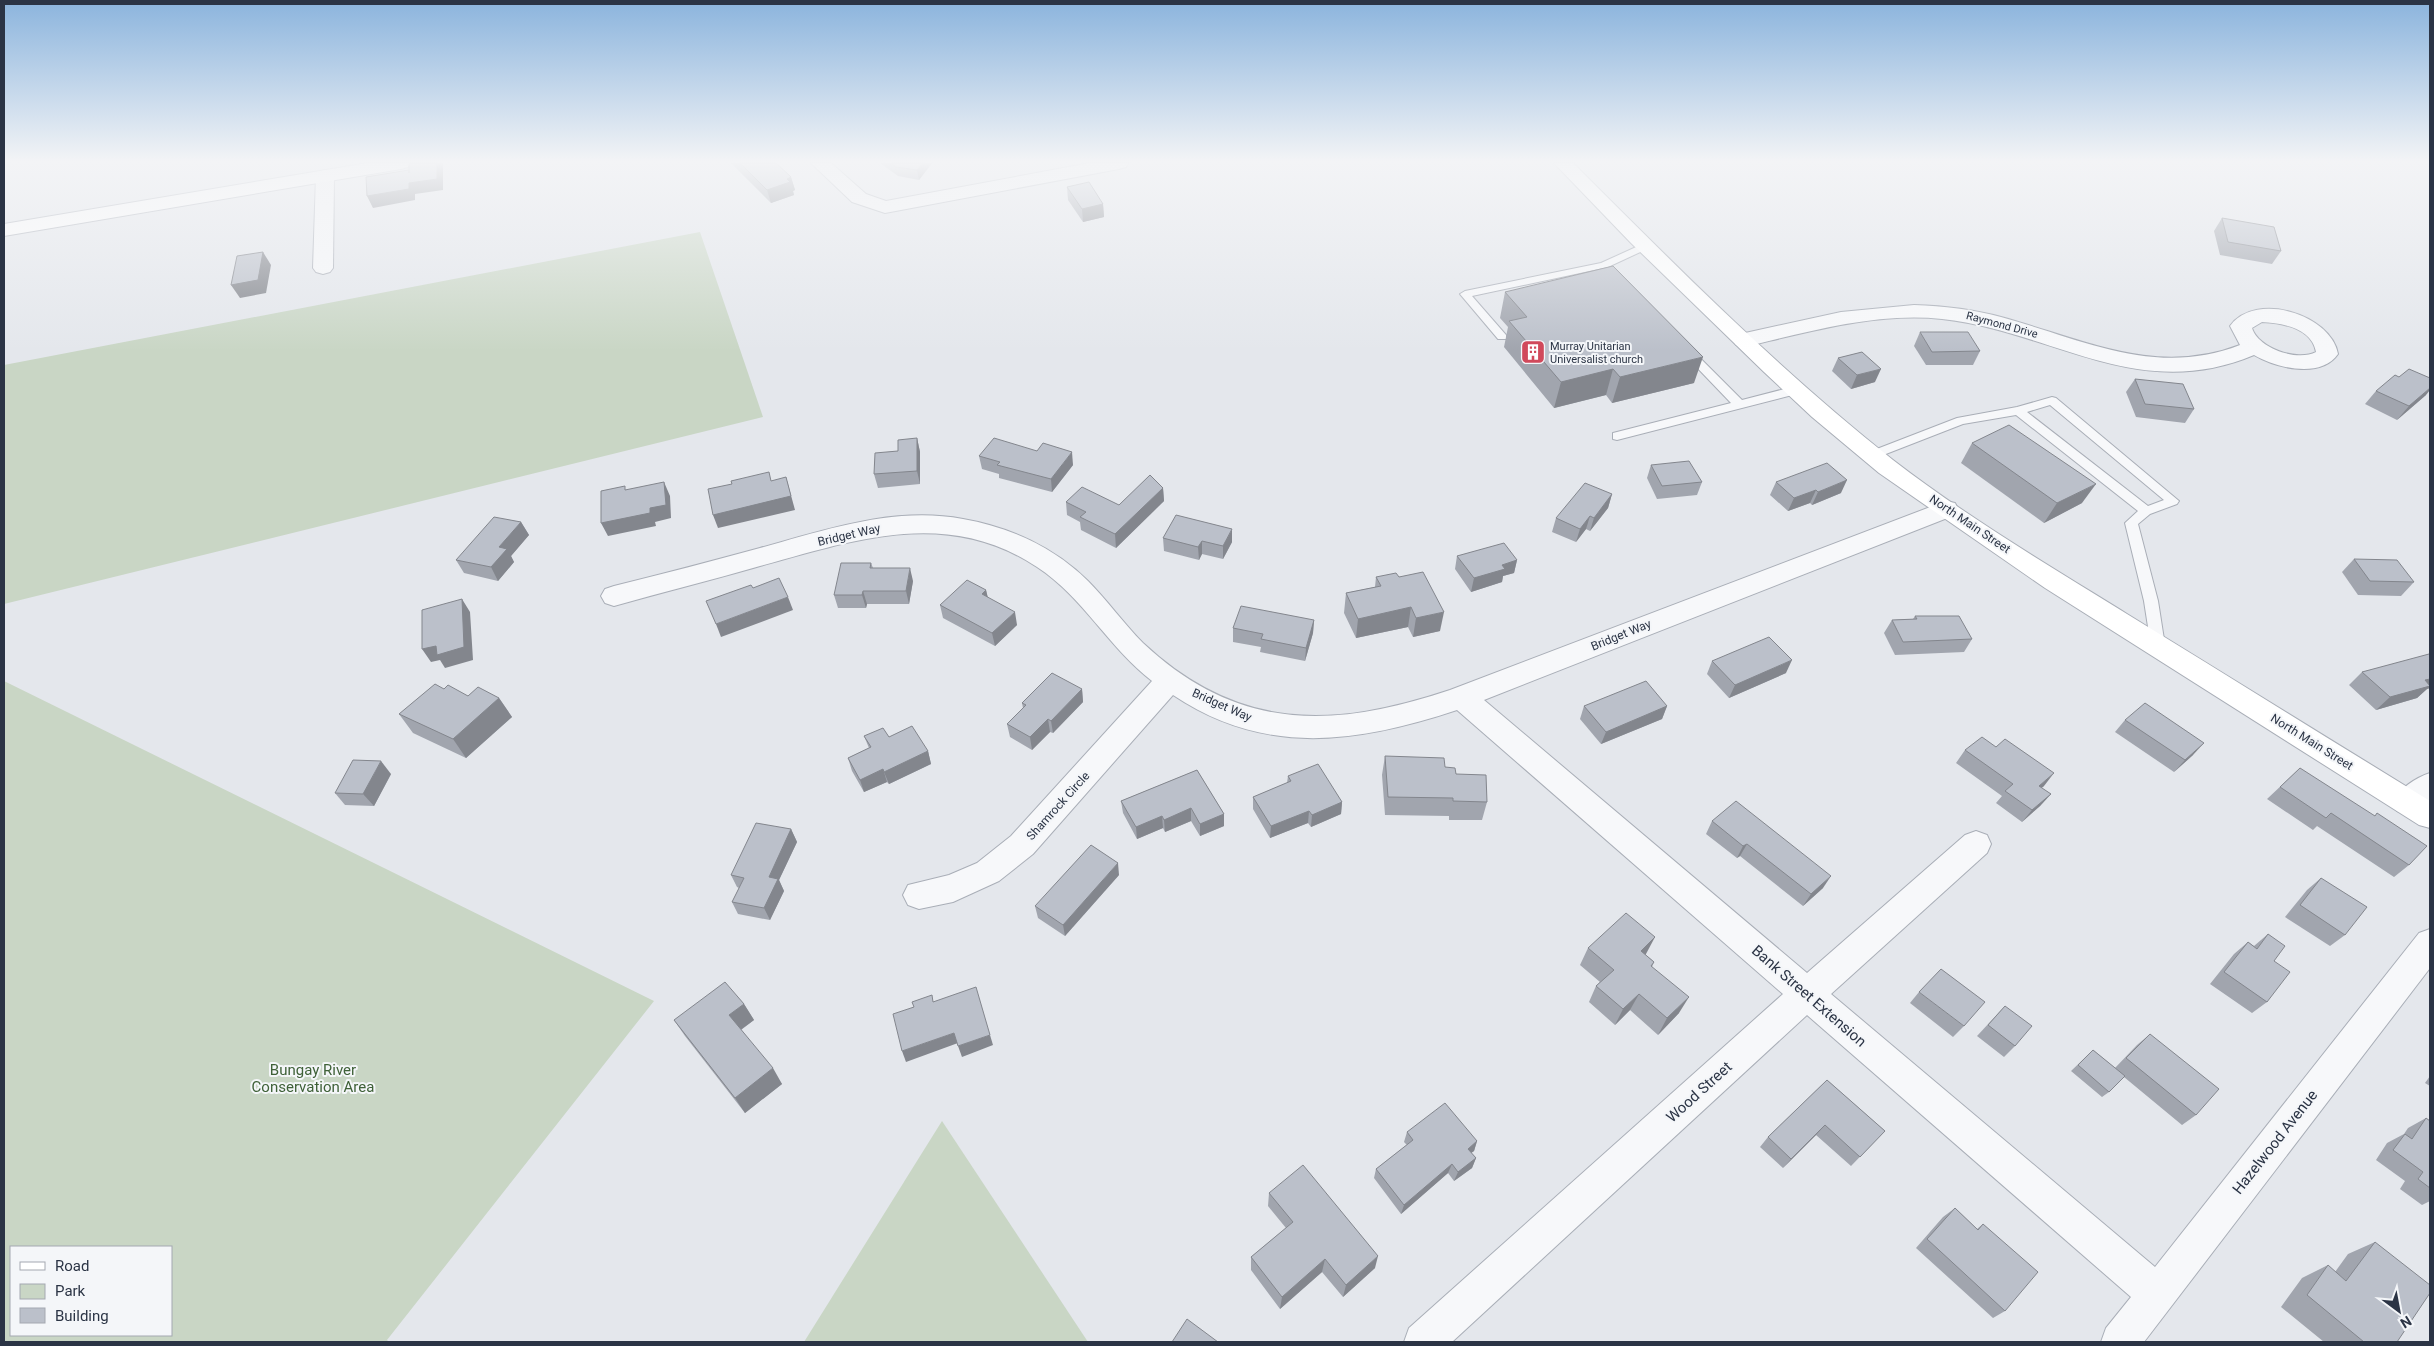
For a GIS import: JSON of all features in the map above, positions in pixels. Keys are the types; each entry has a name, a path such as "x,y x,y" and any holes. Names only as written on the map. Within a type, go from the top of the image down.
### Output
{"main road":[{"path":"4,230 29,226"},
{"name":"North Main Street","path":"1625,226 1796,390 1873,455 1946,509 2158,646 2423,801"}],"street":[{"path":"323,226 323,268"},
{"name":"Raymond Drive","path":"1744,340 1860,316 1912,311 1939,312 1995,322 2095,353 2148,364 2210,361 2257,348"},
{"name":"Bridget Way","path":"614,596 791,548 884,526 923,524 960,527 1006,539 1042,559 1071,580 1136,652 1200,698 1244,717 1291,728 1339,728 1390,720 1462,698 1743,586 1946,509"},
{"name":"Shamrock Circle","path":"919,895 952,888 988,872 1022,845 1171,679"},
{"name":"Bank Street Extension","path":"1462,698 2157,1294"},
{"name":"Wood Street","path":"1423,1342 1807,994 1976,844"},
{"name":"Hazelwood Avenue","path":"2120,1342 2430,943"}],"lane":[{"path":"1502,337 1465,294 1608,268 1645,246"},
{"path":"1678,341 1738,404"},
{"path":"1617,436 1796,390"},
{"path":"1873,455 1961,421 2018,411 2052,401 2173,501 2146,511 2131,523 2151,601 2158,646"},
{"path":"2018,411 2146,511"}],"green space":[{"path":"700,232 763,417 4,604 4,365"},
{"name":"Bungay River Conservation Area","path":"4,681 654,1001 387,1340 389,1342 4,1342"},
{"path":"942,1121 1088,1342 804,1342"}],"building":[{"path":"2224,226 2267,226 2274,227 2281,251 2228,242"},
{"path":"263,252 258,280 231,285 237,256"},
{"path":"1613,266 1703,357 1620,377 1613,369 1561,382 1509,321 1527,317 1505,292"},
{"path":"1920,332 1968,332 1980,351 1932,352"},
{"path":"1862,352 1881,369 1857,375 1838,358"},
{"path":"2409,369 2430,378 2430,388 2409,406 2376,391 2395,375 2399,377"},
{"path":"2135,379 2183,384 2194,409 2145,404"},
{"path":"2009,425 2096,484 2057,503 1972,443"},
{"path":"917,438 917,471 874,474 875,453 898,451 898,440"},
{"path":"994,438 1037,451 1043,443 1072,452 1051,479 997,465 1000,462 979,456"},
{"path":"1689,461 1702,482 1662,486 1651,465"},
{"path":"1827,463 1847,480 1818,492 1816,490 1794,498 1776,482"},
{"path":"769,472 771,481 786,477 791,496 713,515 708,489 732,484 731,481"},
{"path":"1150,475 1163,488 1115,534 1080,517 1086,512 1066,502 1082,487 1119,505"},
{"path":"664,482 666,505 650,508 650,513 601,523 601,491 625,486 625,490"},
{"path":"1585,483 1612,494 1594,518 1590,516 1580,529 1556,518"},
{"path":"1176,515 1232,529 1223,546 1202,541 1198,547 1163,538"},
{"path":"494,517 521,522 499,547 507,549 491,567 456,560"},
{"path":"1504,543 1517,560 1502,565 1505,569 1474,578 1457,556"},
{"path":"2354,559 2397,560 2414,582 2370,581"},
{"path":"841,563 871,563 870,568 910,568 906,591 863,591 862,595 834,595"},
{"path":"1423,572 1444,612 1416,618 1411,607 1358,619 1346,593 1381,586 1376,577 1396,573 1399,577"},
{"path":"779,578 788,597 716,624 706,601 751,585 753,588"},
{"path":"967,580 986,590 982,594 1015,612 992,633 940,605"},
{"path":"462,599 464,647 437,655 436,646 422,649 422,610"},
{"path":"1241,606 1314,620 1306,648 1261,639 1263,634 1233,628"},
{"path":"1915,616 1959,616 1972,639 1903,642 1892,620 1917,619"},
{"path":"1769,637 1792,660 1735,685 1712,661"},
{"path":"2429,654 2430,679 2425,680 2430,686 2390,697 2362,672"},
{"path":"1052,673 1082,689 1051,721 1048,719 1030,737 1007,724 1026,705 1022,703"},
{"path":"1646,681 1667,706 1606,732 1584,706"},
{"path":"435,684 444,689 448,685 468,696 478,687 499,698 453,739 399,714"},
{"path":"2145,703 2204,743 2185,760 2125,720"},
{"path":"912,726 928,751 884,772 883,769 860,780 848,758 871,747 864,736 883,728 889,737"},
{"path":"1982,737 1996,747 2005,739 2054,773 2039,786 2051,794 2032,810 2005,791 2013,784 1965,750"},
{"path":"1385,756 1444,758 1445,767 1455,768 1456,774 1486,775 1487,802 1453,801 1453,798 1388,797"},
{"path":"353,760 381,761 363,794 335,793"},
{"path":"1318,764 1342,802 1312,815 1309,811 1271,826 1253,797 1291,781 1288,776"},
{"path":"2300,768 2375,816 2377,813 2427,846 2409,865 2331,813 2326,818 2280,787"},
{"path":"1197,770 1224,814 1200,824 1191,808 1164,820 1162,816 1136,827 1121,801"},
{"path":"1736,801 1831,876 1811,894 1747,844 1743,846 1712,821"},
{"path":"756,823 791,829 769,877 778,879 764,908 732,902 744,878 731,875"},
{"path":"1091,845 1118,863 1063,925 1035,906"},
{"path":"2321,878 2367,907 2345,935 2300,905"},
{"path":"1626,913 1655,937 1641,951 1654,962 1651,966 1689,997 1667,1018 1639,994 1623,1009 1596,986 1614,970 1588,948"},
{"path":"2268,934 2285,946 2274,961 2290,972 2267,1002 2224,972 2248,942 2257,949"},
{"path":"1941,969 1985,1002 1964,1026 1919,992"},
{"path":"725,982 744,1004 729,1015 773,1068 735,1098 674,1020"},
{"path":"976,987 990,1035 958,1046 954,1033 902,1051 893,1014 914,1007 912,1002 932,995 933,1002"},
{"path":"2005,1006 2032,1026 2015,1046 1988,1025"},
{"path":"2150,1034 2219,1089 2196,1115 2126,1058"},
{"path":"2093,1050 2125,1076 2109,1092 2078,1065"},
{"path":"1827,1080 1885,1131 1860,1157 1825,1125 1791,1159 1768,1137"},
{"path":"1445,1103 1477,1141 1468,1149 1476,1158 1458,1172 1452,1164 1404,1205 1376,1169 1413,1140 1407,1132"},
{"path":"2426,1118 2430,1121 2430,1188 2418,1179 2423,1172 2393,1150 2405,1134 2412,1139"},
{"path":"1303,1165 1378,1256 1346,1285 1325,1259 1282,1297 1251,1257 1293,1222 1269,1193"},
{"path":"1955,1208 1978,1230 1983,1224 2038,1272 2005,1311 1927,1239"},
{"path":"2375,1242 2430,1285 2430,1293 2397,1342 2364,1342 2307,1295 2328,1265 2346,1281"},
{"path":"1187,1319 1218,1342 1172,1342"}],"place":[{"name":"Murray Unitarian Universalist church","path":"1533,352"}]}
